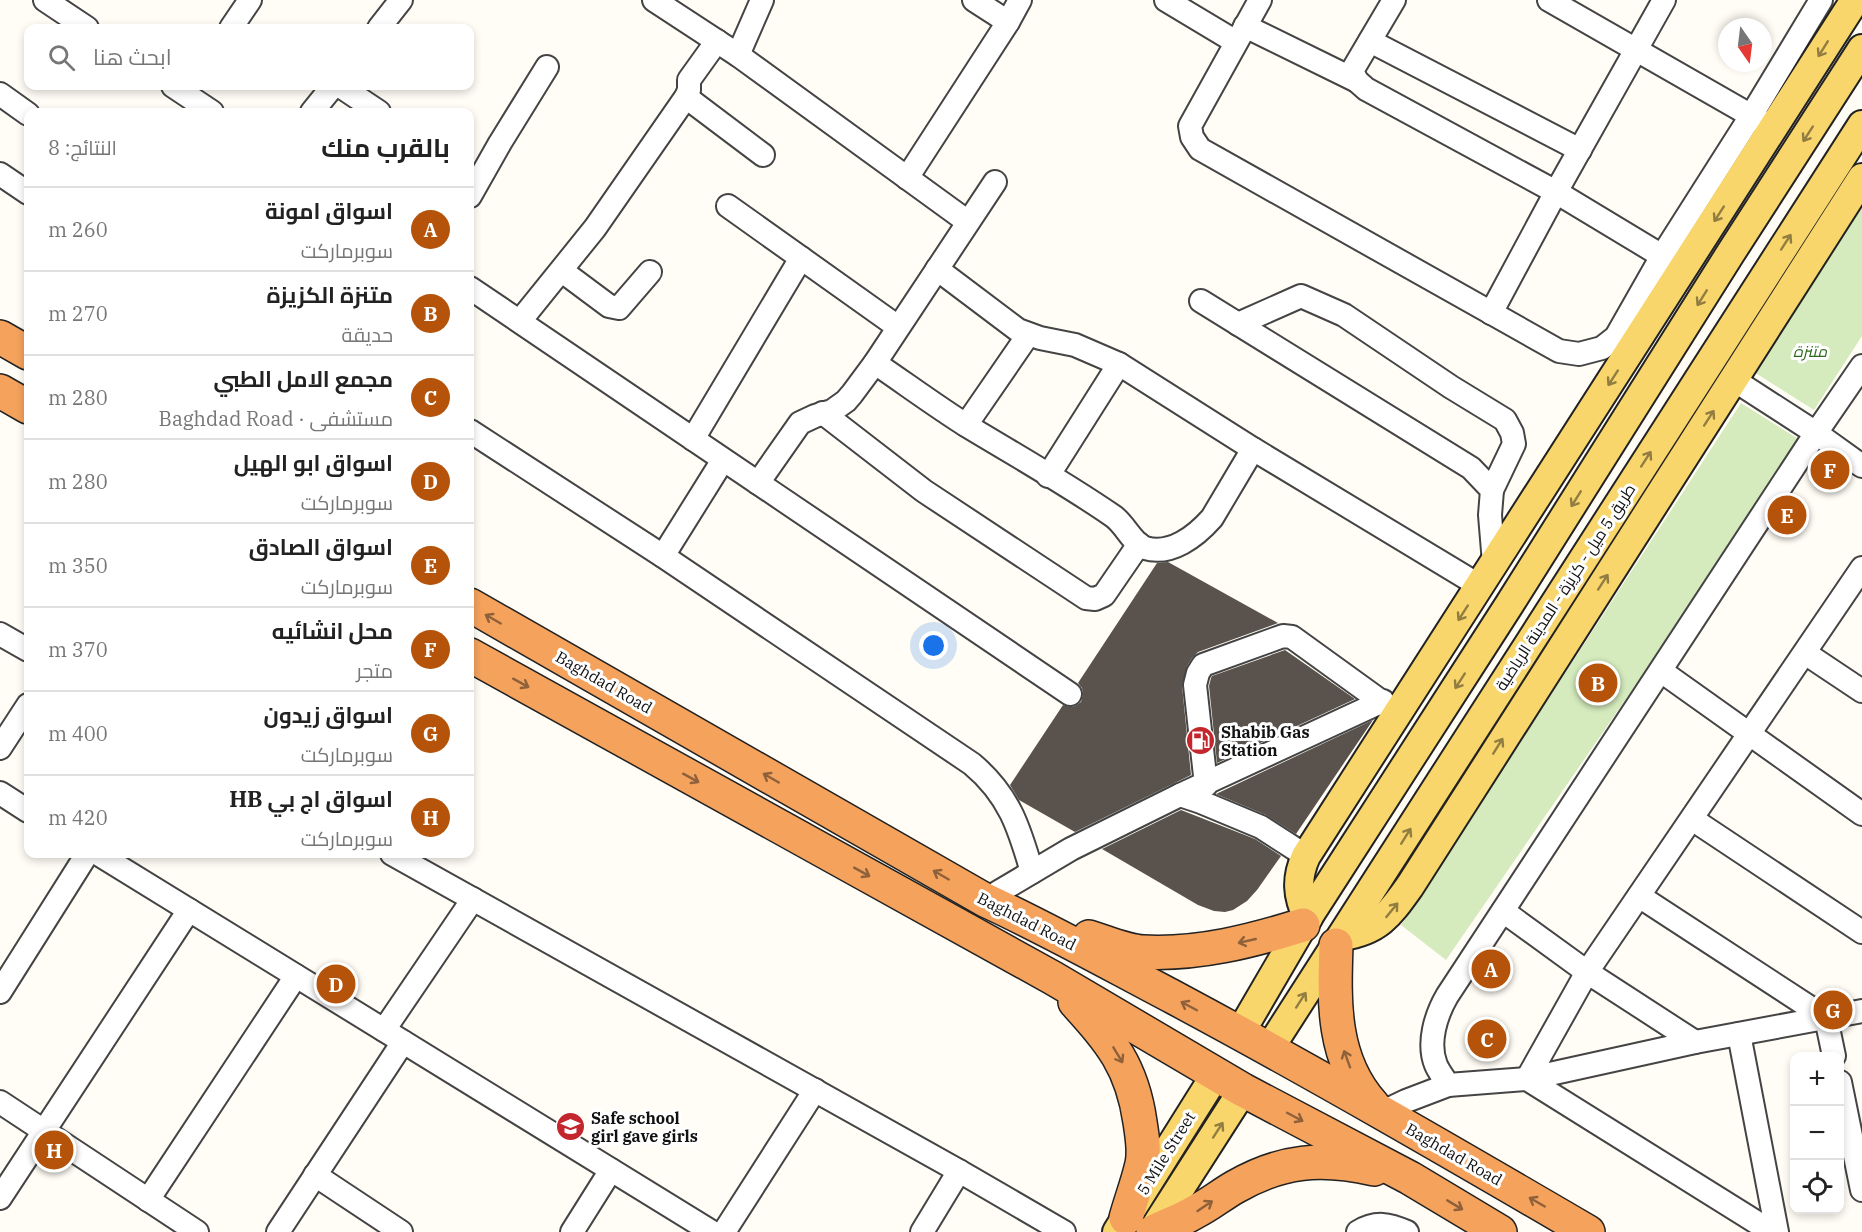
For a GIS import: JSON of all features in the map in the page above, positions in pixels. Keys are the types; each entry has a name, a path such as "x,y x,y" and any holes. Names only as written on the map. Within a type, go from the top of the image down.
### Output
{"highway":[{"path":"0,337 24,351"},
{"path":"0,391 24,405"},
{"name":"Baghdad Road","path":"474,607 985,900 1030,921 1380,1110 1588,1232"},
{"path":"474,657 1053,978 1230,1082 1410,1178 1500,1232"},
{"path":"1030,921 1141,952 1174,951 1240,942 1306,921"},
{"path":"1339,941 1334,996 1337,1029 1351,1071 1359,1086 1380,1110"},
{"path":"1053,978 1108,1038 1121,1058 1137,1102 1143,1142 1137,1228 1197,1212 1256,1176 1289,1165 1311,1161 1334,1161 1410,1178"}],"main road":[{"path":"1306,921 1298,881 1306,856 1390,708 1487,575 1703,239 1762,122 1855,0"},
{"path":"1240,1033 1306,921 1862,49"},
{"name":"طريق 5 ميل - كزيزة - المدينة الرياضية","path":"1269,1049 1862,125"},
{"path":"1339,941 1374,927 1391,913 1404,895 1862,178"},
{"path":"1703,239 1730,254"},
{"path":"1764,276 1788,292"},
{"path":"1487,575 1509,605 1540,625"},
{"name":"5 Mile Street","path":"1137,1228 1230,1082"}],"street":[{"path":"45,0 81,24"},
{"path":"382,24 401,0"},
{"path":"654,0 738,55 968,222"},
{"path":"738,55 762,0"},
{"path":"974,0 1008,22"},
{"path":"907,178 1020,0"},
{"path":"1166,0 1241,34 1357,81 1366,89 1556,192 1662,256"},
{"path":"1260,0 1190,126 1192,137 1200,149 1559,351 1579,354 1602,348 1616,337 1662,256 1762,122 1821,0"},
{"path":"1357,81 1352,71 1394,0"},
{"path":"1549,0 1762,122"},
{"path":"1491,313 1664,0"},
{"path":"233,24 241,3"},
{"path":"520,321 562,272 595,228 686,97 689,80 717,41"},
{"path":"1370,41 1580,150"},
{"path":"474,181 547,67"},
{"path":"186,90 207,108"},
{"path":"315,108 330,90"},
{"path":"346,90 373,108"},
{"path":"0,94 24,111"},
{"path":"686,97 762,155"},
{"path":"0,174 24,190"},
{"path":"758,483 794,429 807,419 832,411 846,400 875,363 995,182"},
{"path":"728,206 898,327"},
{"path":"693,439 801,258"},
{"path":"937,268 1018,330 1028,335 1075,345 1119,363 1253,449 1487,575 1492,490 1514,444 1512,433 1505,420 1451,387 1344,315 1301,296 1238,324"},
{"path":"562,272 609,306 619,308 650,272"},
{"path":"474,291 1070,694"},
{"path":"1201,302 1471,468 1492,490"},
{"path":"966,425 1028,335"},
{"path":"875,363 966,425 1114,517 1139,544 1147,548 1166,548 1184,543 1194,536 1212,518 1253,449"},
{"path":"1048,476 1119,363"},
{"path":"1448,1085 1435,1063 1432,1044 1441,1007 1862,366"},
{"path":"1734,380 1862,465"},
{"path":"823,414 924,491 1086,598 1095,599 1104,595 1139,544"},
{"path":"474,435 663,556 978,769 993,783 1009,806 1020,832 1032,872"},
{"path":"663,556 723,460"},
{"path":"1527,1079 1587,972 1862,568"},
{"path":"0,634 24,648"},
{"path":"1206,784 1196,685 1198,673 1203,665 1283,636 1292,637 1390,708"},
{"path":"1804,653 1862,691"},
{"path":"1661,670 1862,814"},
{"path":"985,900 1071,849 1180,795 1390,708"},
{"path":"0,748 24,711"},
{"path":"0,793 24,808"},
{"path":"1180,795 1262,827 1306,856"},
{"path":"1692,819 1862,932"},
{"path":"0,992 84,858"},
{"path":"104,858 712,1232"},
{"path":"399,858 1064,1232"},
{"path":"1639,896 1826,1018 1833,1052"},
{"path":"384,1030 473,899"},
{"path":"0,1198 189,910"},
{"path":"1503,911 1587,972 1695,1042"},
{"path":"148,1200 296,976"},
{"path":"1380,1110 1448,1085 1527,1079 1695,1042 1862,1011"},
{"path":"1739,1034 1777,1232"},
{"path":"278,1232 403,1042"},
{"path":"1527,1079 1772,1232"},
{"path":"724,1232 815,1090"},
{"path":"0,1102 197,1232"},
{"path":"1844,1105 1862,1190"},
{"path":"572,1232 611,1170"},
{"path":"922,1232 959,1171"},
{"path":"315,1175 401,1232"},
{"path":"1358,1232 1372,1225 1387,1224 1407,1232"}],"green space":[{"name":"متنزة","path":"1862,207 1862,336 1814,410 1754,372"},
{"path":"1741,403 1803,442 1446,960 1401,925"}],"building":[{"path":"1168,562 1278,623 1198,652 1187,666 1182,686 1191,775 1075,832 1019,800 1010,785 1063,705 1070,707 1081,702 1083,694 1078,683 1157,563"},
{"path":"1285,650 1355,699 1217,763 1209,686 1212,676"},
{"path":"1373,720 1296,834 1266,815 1216,794"},
{"path":"1181,810 1255,839 1281,856 1257,890 1247,901 1233,910 1214,911 1198,905 1102,849"}],"place":[{"name":"محل انشائيه","path":"1830,470"},
{"name":"اسواق الصادق","path":"1787,515"},
{"name":"متنزة الكزيزة","path":"1598,683"},
{"name":"Shabib Gas Station","path":"1200,741"},
{"name":"اسواق امونة","path":"1491,969"},
{"name":"اسواق ابو الهيل","path":"336,984"},
{"name":"اسواق زيدون","path":"1833,1010"},
{"name":"مجمع الامل الطبي","path":"1487,1039"},
{"name":"Safe school girl gave girls","path":"570,1127"},
{"name":"اسواق اج بي HB","path":"54,1150"}]}
